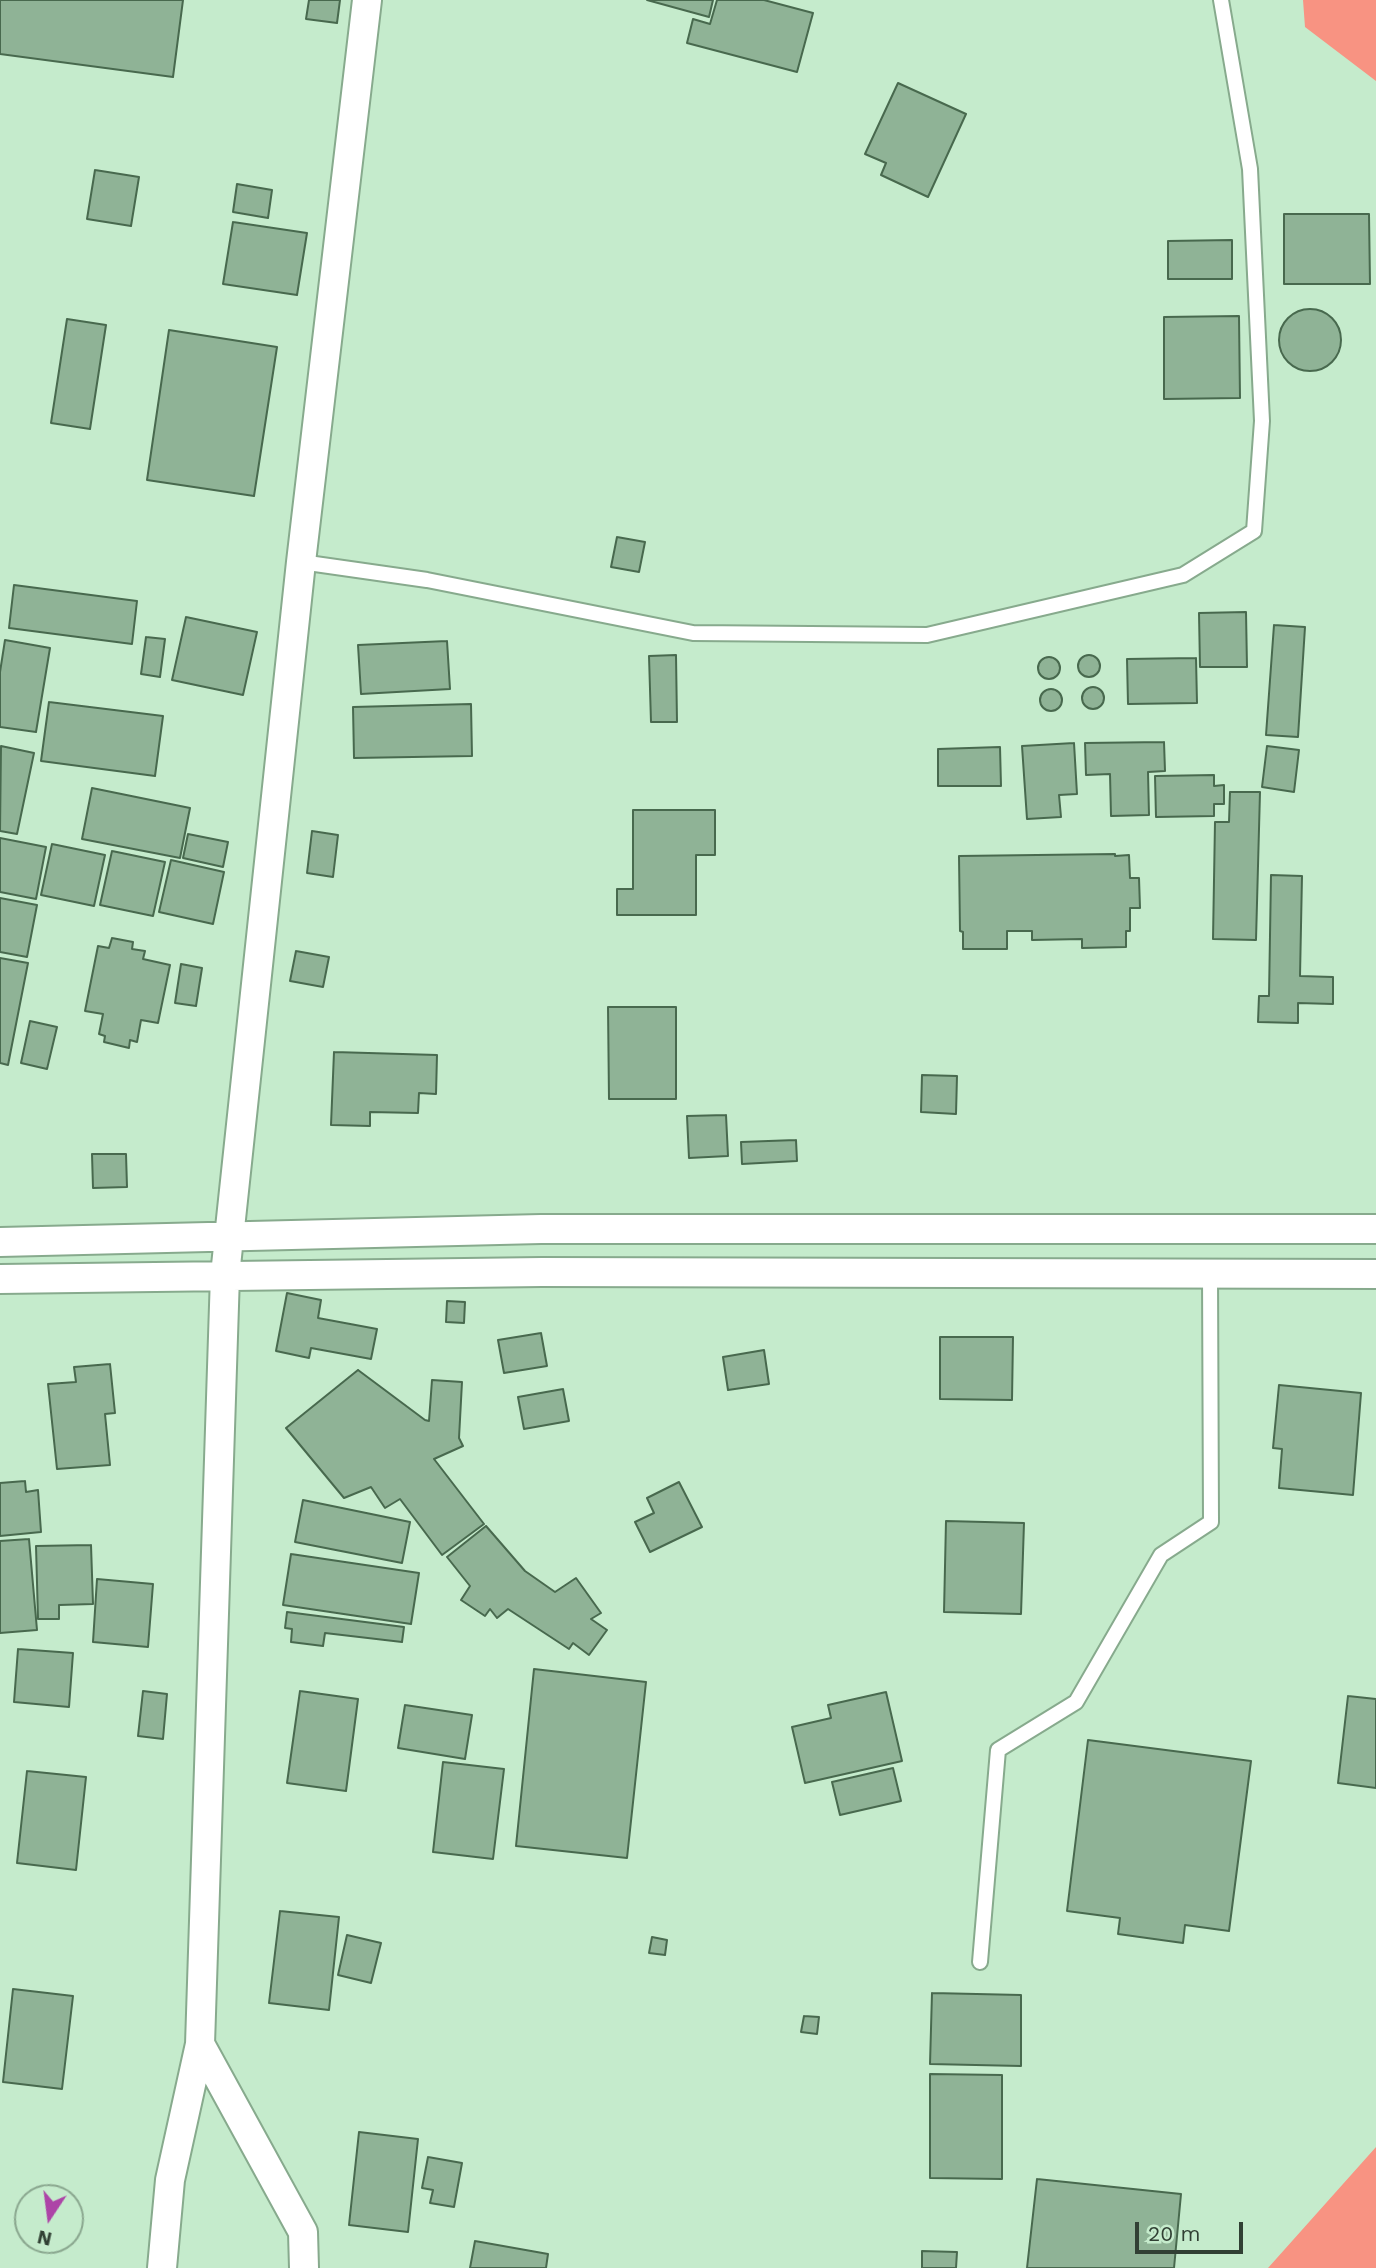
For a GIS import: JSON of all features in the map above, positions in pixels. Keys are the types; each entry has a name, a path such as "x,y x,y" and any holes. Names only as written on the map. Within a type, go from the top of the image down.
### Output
{"street":[{"path":"162,2268 170,2180 200,2045 228,1237 301,562 367,0"},
{"path":"0,1242 541,1229 1376,1229"},
{"path":"0,1279 542,1272 1376,1274"},
{"path":"200,2045 303,2232 304,2268"}],"lane":[{"path":"301,562 427,580 694,634 927,635 1183,575 1254,531 1261,434 1250,169 1221,0"},
{"path":"980,1962 998,1750 1076,1702 1161,1555 1211,1522 1210,1274"}],"shaded area":[{"path":"1303,0 1376,0 1376,81 1305,27"},
{"path":"1376,2147 1376,2268 1268,2268"}],"building":[{"path":"0,0 183,0 173,77 0,54"},
{"path":"309,0 340,0 337,23 306,19"},
{"path":"647,0 713,0 709,17"},
{"path":"717,0 764,0 813,13 797,72 687,43 693,19 710,24"},
{"path":"898,83 966,114 928,197 881,175 886,163 865,154"},
{"path":"95,170 139,177 131,226 87,219"},
{"path":"237,184 272,190 268,218 233,212"},
{"path":"1284,214 1369,214 1370,284 1284,284"},
{"path":"233,222 307,233 297,295 223,284"},
{"path":"1232,240 1232,279 1168,279 1168,241"},
{"path":"1310,309 1332,318 1341,340 1332,362 1310,371 1288,362 1279,340 1288,318"},
{"path":"1239,316 1240,398 1164,399 1164,317"},
{"path":"67,319 106,325 90,429 51,423"},
{"path":"169,330 277,347 254,496 147,480"},
{"path":"617,537 645,542 639,572 611,567"},
{"path":"14,585 137,601 132,644 9,628"},
{"path":"1246,612 1247,667 1200,667 1199,613"},
{"path":"186,617 257,632 243,695 172,680"},
{"path":"1274,625 1305,627 1298,737 1266,735"},
{"path":"146,637 165,639 160,677 141,674"},
{"path":"5,640 50,648 36,732 0,727 0,672"},
{"path":"447,641 450,689 361,694 358,645"},
{"path":"676,655 677,722 651,722 649,656"},
{"path":"1089,655 1097,658 1100,666 1097,674 1089,677 1081,674 1078,666 1081,658"},
{"path":"1049,657 1057,660 1060,668 1057,676 1049,679 1041,676 1038,668 1041,660"},
{"path":"1196,658 1197,703 1128,704 1127,659"},
{"path":"1093,687 1101,690 1104,698 1101,706 1093,709 1085,706 1082,698 1085,690"},
{"path":"1051,689 1059,692 1062,700 1059,708 1051,711 1043,708 1040,700 1043,692"},
{"path":"49,702 163,716 155,776 41,761"},
{"path":"471,704 472,756 354,758 353,707"},
{"path":"1164,742 1165,771 1148,772 1149,815 1111,816 1110,774 1086,775 1085,743"},
{"path":"1074,743 1077,794 1059,795 1061,817 1027,819 1022,746"},
{"path":"1,746 34,753 17,834 0,831"},
{"path":"1267,746 1299,750 1294,792 1262,787"},
{"path":"1000,747 1001,786 938,786 938,749"},
{"path":"1214,775 1214,786 1224,785 1224,804 1214,804 1214,816 1156,817 1155,776"},
{"path":"92,788 190,808 180,858 82,839"},
{"path":"1230,792 1260,792 1256,940 1213,939 1215,822 1229,822"},
{"path":"633,810 715,810 715,855 696,855 696,915 617,915 617,889 633,889"},
{"path":"312,831 338,835 333,877 307,873"},
{"path":"188,834 228,842 223,867 183,858"},
{"path":"0,838 46,847 36,899 0,892"},
{"path":"52,844 105,855 94,906 41,895"},
{"path":"112,851 165,862 153,916 100,905"},
{"path":"1129,855 1130,878 1139,878 1140,908 1130,908 1130,931 1126,931 1126,947 1082,948 1082,939 1032,940 1032,931 1007,931 1007,949 963,949 963,932 960,931 959,856"},
{"path":"171,860 224,872 213,924 159,912"},
{"path":"1271,875 1302,876 1300,976 1333,977 1333,1004 1298,1003 1298,1023 1258,1022 1259,996 1269,996"},
{"path":"0,898 37,905 27,957 0,952"},
{"path":"112,938 133,942 132,949 145,951 143,959 170,965 158,1023 141,1020 137,1042 130,1040 129,1048 104,1042 105,1036 99,1034 103,1014 85,1011 98,946 109,948"},
{"path":"296,951 329,957 323,987 290,981"},
{"path":"0,958 28,963 8,1065 0,1063"},
{"path":"181,964 202,968 196,1006 175,1003"},
{"path":"608,1007 676,1007 676,1099 609,1099"},
{"path":"30,1021 57,1027 47,1069 21,1063"},
{"path":"334,1052 437,1055 436,1094 419,1093 418,1113 370,1112 370,1126 331,1125"},
{"path":"922,1075 957,1076 956,1114 921,1112"},
{"path":"726,1115 728,1156 689,1158 687,1116"},
{"path":"796,1140 797,1161 742,1164 741,1142"},
{"path":"92,1154 126,1154 127,1187 93,1188"},
{"path":"287,1293 321,1300 318,1318 377,1329 371,1359 311,1348 309,1358 276,1351"},
{"path":"447,1301 465,1302 464,1323 446,1322"},
{"path":"541,1333 547,1366 504,1373 498,1340"},
{"path":"940,1337 1013,1337 1012,1400 940,1399"},
{"path":"764,1350 769,1384 728,1390 723,1357"},
{"path":"110,1364 115,1413 105,1414 110,1465 57,1469 48,1384 76,1382 74,1367"},
{"path":"358,1370 429,1421 432,1380 462,1382 459,1438 463,1446 434,1459 484,1524 442,1555 400,1499 385,1508 371,1487 344,1498 286,1428"},
{"path":"1279,1385 1361,1393 1353,1495 1279,1488 1282,1449 1273,1448"},
{"path":"563,1389 569,1421 524,1429 518,1397"},
{"path":"25,1481 26,1492 38,1490 41,1532 0,1536 0,1483"},
{"path":"679,1482 702,1527 650,1552 635,1522 654,1513 647,1498"},
{"path":"303,1500 410,1522 402,1563 295,1542"},
{"path":"946,1521 1024,1523 1021,1614 944,1612"},
{"path":"486,1526 525,1571 555,1592 576,1578 601,1613 591,1619 607,1630 589,1655 573,1643 569,1649 508,1609 497,1618 490,1609 485,1616 461,1600 470,1586 447,1557"},
{"path":"29,1539 37,1630 0,1633 0,1541"},
{"path":"91,1545 93,1604 59,1605 59,1619 38,1619 36,1546"},
{"path":"291,1554 419,1573 411,1624 283,1605"},
{"path":"97,1579 153,1584 148,1647 93,1642"},
{"path":"287,1612 404,1627 402,1642 325,1633 323,1646 291,1642 292,1629 285,1628"},
{"path":"18,1649 73,1653 69,1707 14,1702"},
{"path":"534,1669 646,1682 627,1858 516,1846"},
{"path":"143,1691 167,1694 163,1739 138,1736"},
{"path":"300,1691 358,1699 346,1791 287,1783"},
{"path":"886,1692 902,1761 805,1783 792,1727 831,1718 828,1705"},
{"path":"1348,1696 1376,1699 1376,1788 1338,1783"},
{"path":"405,1705 472,1715 465,1759 398,1748"},
{"path":"1088,1740 1251,1761 1229,1931 1185,1925 1183,1943 1118,1934 1120,1918 1067,1911"},
{"path":"443,1762 504,1769 493,1859 433,1852"},
{"path":"893,1768 901,1801 840,1815 832,1782"},
{"path":"27,1771 86,1777 76,1870 17,1863"},
{"path":"280,1911 339,1917 329,2010 269,2003"},
{"path":"347,1935 381,1943 371,1983 338,1975"},
{"path":"652,1937 667,1940 665,1955 649,1953"},
{"path":"13,1989 73,1996 62,2089 3,2082"},
{"path":"932,1993 1021,1995 1021,2066 930,2064"},
{"path":"804,2016 819,2017 817,2034 801,2032"},
{"path":"930,2074 1002,2075 1002,2179 930,2178"},
{"path":"359,2132 418,2139 408,2232 349,2225"},
{"path":"428,2157 462,2163 454,2207 430,2203 433,2190 422,2188"},
{"path":"1037,2179 1181,2194 1174,2268 1027,2268"},
{"path":"475,2241 548,2254 546,2268 470,2268"},
{"path":"922,2251 957,2252 956,2268 922,2268"}]}
